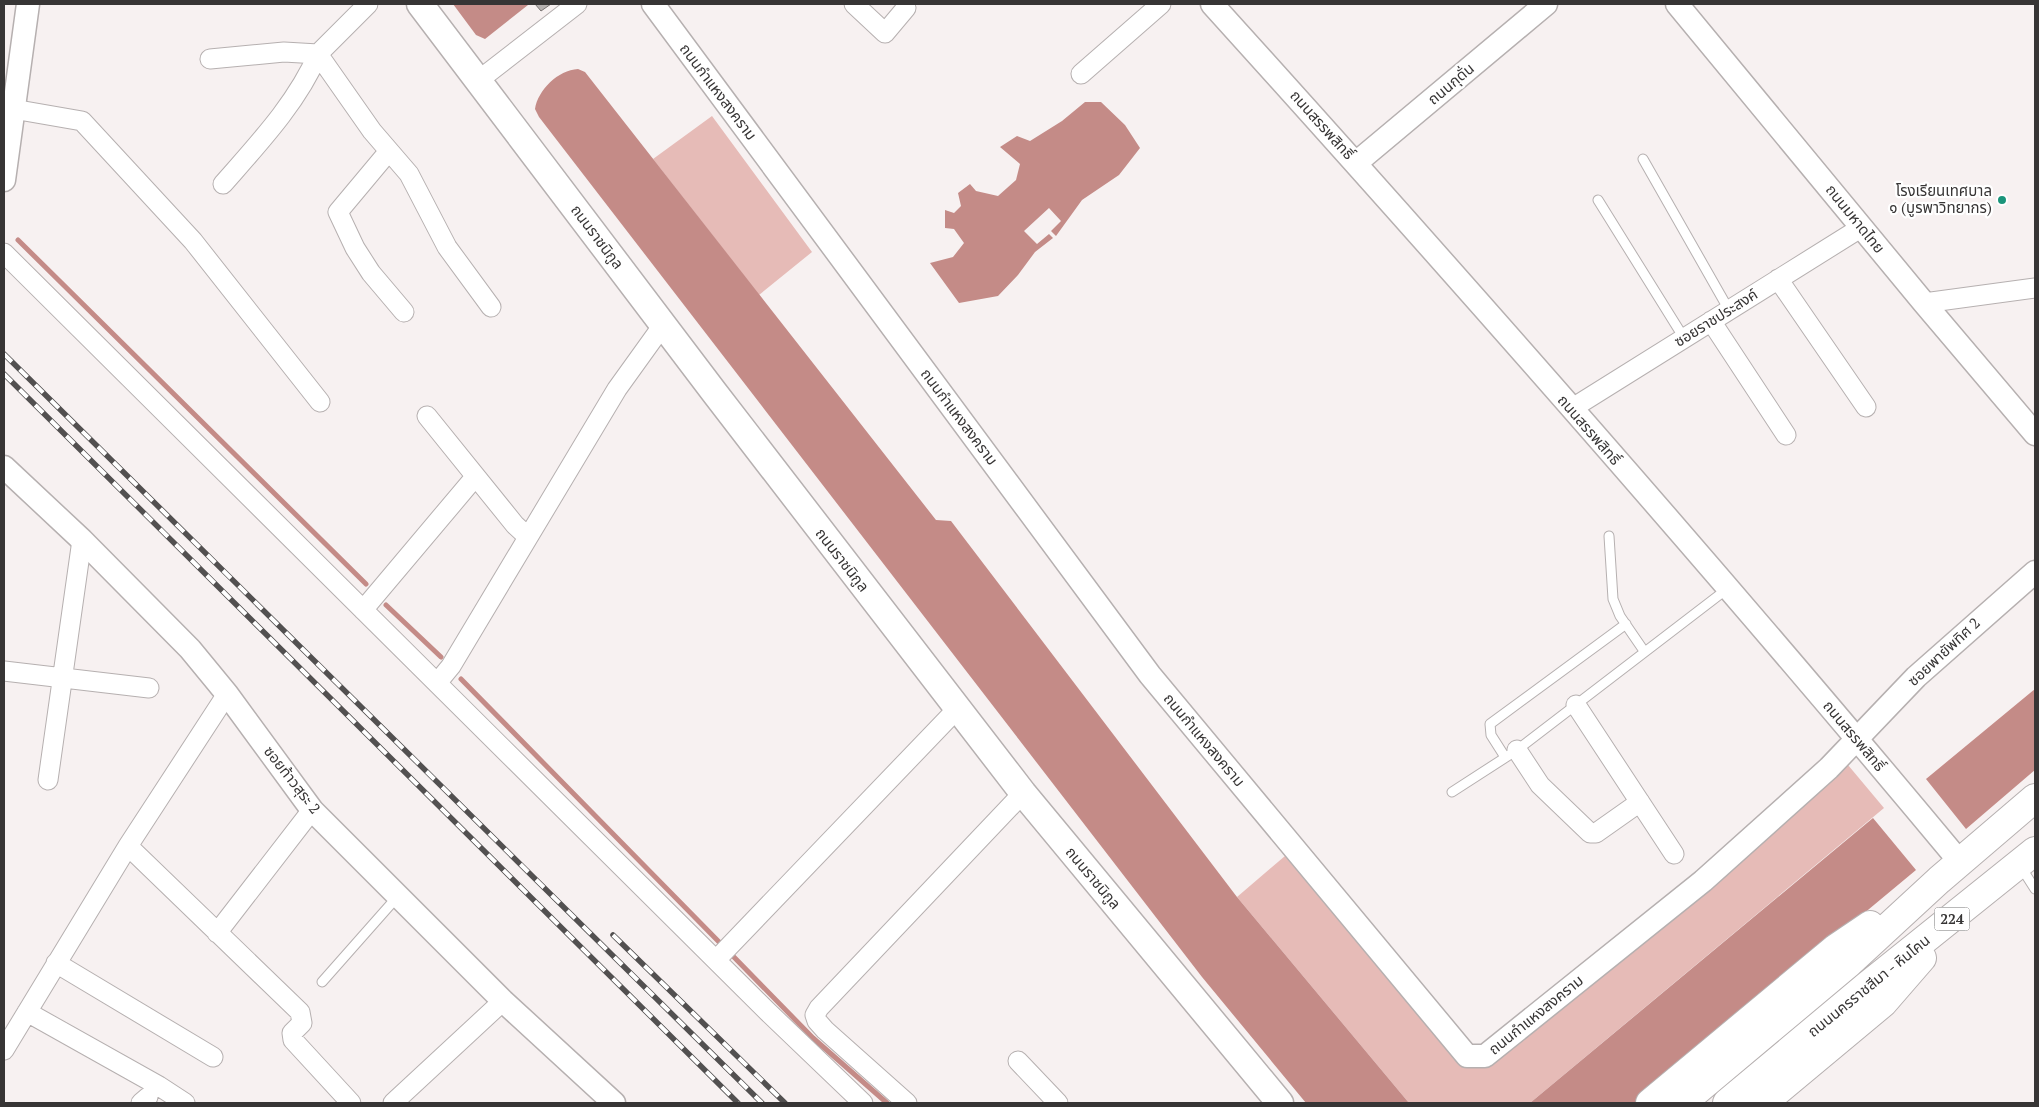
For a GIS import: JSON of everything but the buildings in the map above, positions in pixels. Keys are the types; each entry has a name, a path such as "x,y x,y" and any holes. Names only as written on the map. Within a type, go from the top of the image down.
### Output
{"main road":[{"name":"ถนนราชนิกูล","path":"420,4 957,709 1023,793 1280,1103"},
{"path":"1682,1103 1849,963 1939,880 2035,798"},
{"name":"ถนนนครราชสีมา - หินโคน","path":"1727,1103 1868,984 2027,858"},
{"path":"1650,1103 1836,948 1939,880"},
{"path":"1763,1103 1883,1003 1966,908"}],"street":[{"path":"4,180 28,4"},
{"path":"223,184 265,135 307,79 318,54 368,4"},
{"path":"479,80 578,4"},
{"name":"ถนนกำแหงสงคราม","path":"653,4 1150,675 1467,1056 1485,1056 1702,881 1828,768 1856,738"},
{"path":"854,4 885,33 906,8"},
{"path":"1080,74 1161,4"},
{"name":"ถนนสรรพสิทธิ์","path":"1212,4 1356,163 1571,409 1856,738 1960,862"},
{"name":"ถนนกุดั่น","path":"1356,163 1546,4"},
{"name":"ถนนมหาดไทย","path":"1676,4 2035,434"},
{"path":"210,59 284,52 318,54"},
{"path":"318,54 372,131 409,174 447,247 491,307"},
{"path":"13,109 82,121 193,241 320,402"},
{"path":"389,151 338,212 355,248 371,273 404,312"},
{"name":"ซอยราชประสงค์","path":"1571,409 1862,227"},
{"path":"4,253 437,683 722,954 863,1103"},
{"path":"1778,279 1866,407"},
{"path":"1924,303 2035,288"},
{"path":"1711,321 1786,435"},
{"path":"437,683 451,666 617,389 663,325"},
{"path":"427,416 515,525 528,536"},
{"name":"ซอยท้าวสุระ 2","path":"4,467 82,540 190,649 228,694 312,810 503,1001 614,1103"},
{"path":"363,610 475,477"},
{"path":"48,780 82,540"},
{"name":"ซอยพายัพทิศ 2","path":"1856,738 1916,676 2035,572"},
{"path":"4,671 148,688"},
{"path":"4,1050 128,846 228,694"},
{"path":"1576,705 1674,854"},
{"path":"722,954 957,709"},
{"path":"1511,754 1590,833 1596,833 1640,802"},
{"path":"907,1103 825,1030 817,1021 816,1015 819,1008 1023,793"},
{"path":"217,933 312,810"},
{"path":"128,846 300,1012 303,1017 302,1023 292,1033 292,1040 351,1103"},
{"path":"56,963 213,1057"},
{"path":"393,1103 503,1001"},
{"path":"27,1012 160,1086 185,1103"},
{"path":"1018,1061 1058,1103"}],"lane":[{"path":"1643,159 1729,310"},
{"path":"1598,200 1684,338"},
{"path":"1609,536 1613,599 1626,624 1644,651"},
{"path":"1452,792 1511,754 1727,589"},
{"path":"1511,754 1491,735 1490,724 1626,624"},
{"path":"2027,858 2035,889"},
{"path":"322,982 399,896"}],"shaded area":[{"path":"453,4 528,5 485,39 476,35"},
{"path":"578,69 585,72 936,520 951,521 1237,897 1409,1103 1306,1103 1202,977 539,117 535,109 540,95 545,88 556,77"},
{"path":"1085,102 1101,102 1125,125 1140,148 1119,175 1082,200 1056,236 1051,231 1061,221 1049,208 1024,231 1037,244 1049,234 1053,238 1035,252 1018,275 998,296 959,303 930,263 953,257 964,243 954,229 945,228 945,210 954,213 961,206 958,193 970,184 976,191 998,196 1016,180 1020,164 1000,147 1017,136 1030,141 1062,121"},
{"path":"712,116 812,252 759,295 653,159"},
{"path":"2035,689 2035,770 1966,829 1926,779"},
{"path":"1848,765 1884,808 1530,1103 1409,1103 1237,897 1285,856 1456,1061 1471,1067 1488,1062"},
{"path":"1873,818 1916,870 1636,1103 1530,1103"}],"waterway":[{"path":"18,240 366,584"},
{"path":"386,605 441,657"},
{"path":"461,679 723,946"},
{"path":"729,952 813,1038 887,1103"}],"railway":[{"path":"4,354 762,1103"},
{"path":"4,374 738,1103"},
{"path":"613,935 785,1103"}],"place":[{"name":"โรงเรียนเทศบาล ๑ (บูรพาวิทยากร)","path":"2002,200"}]}
